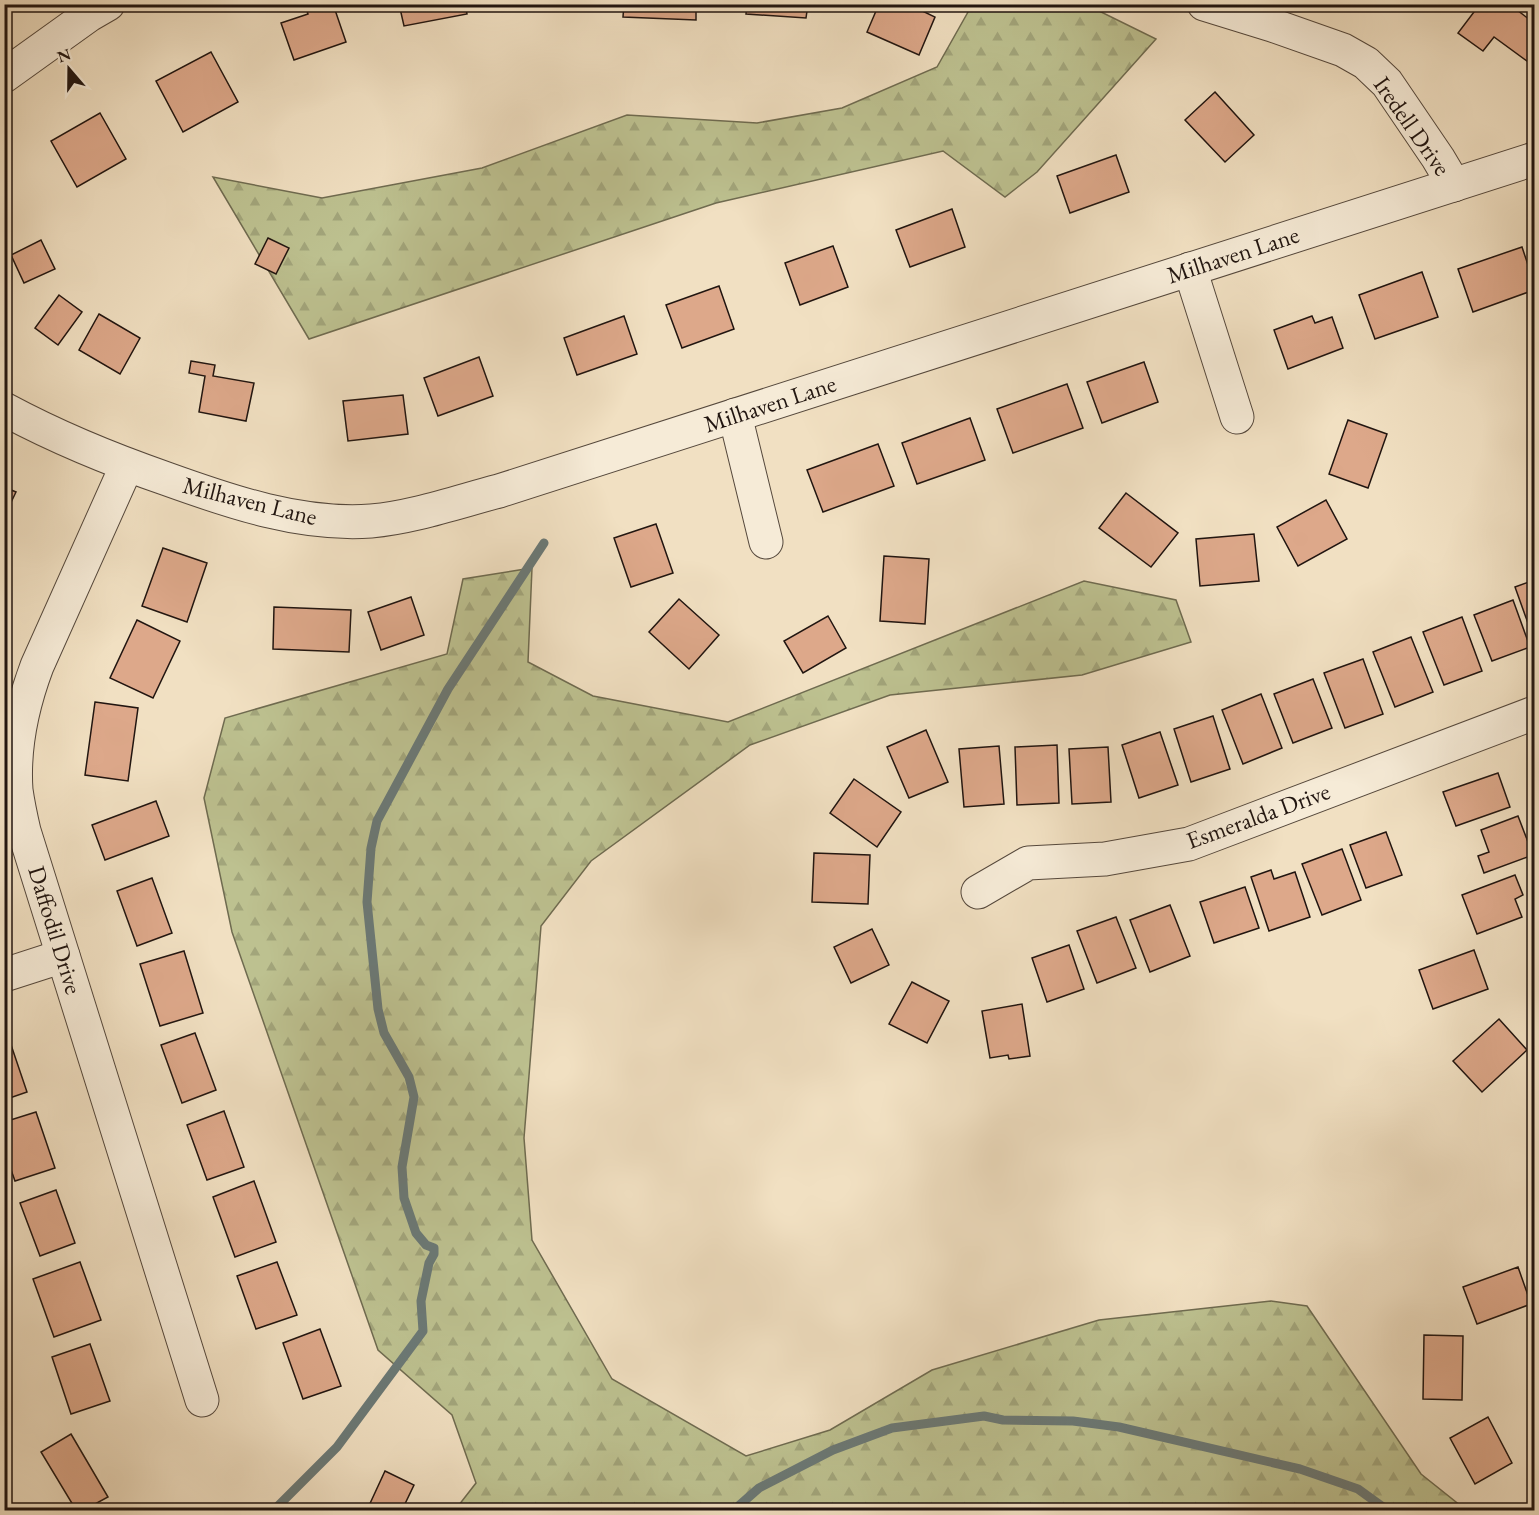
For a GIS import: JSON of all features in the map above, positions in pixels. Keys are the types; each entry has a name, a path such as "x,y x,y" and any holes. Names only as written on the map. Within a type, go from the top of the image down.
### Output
{"street":[{"path":"4,76 108,4"},
{"name":"Iredell Drive","path":"1204,4 1342,50 1366,63 1387,83 1454,184"},
{"name":"Milhaven Lane","path":"4,409 29,423 127,465 216,497 308,519 332,522 372,521 425,511 499,491 1534,159"},
{"path":"1190,269 1237,417"},
{"path":"735,415 766,542"},
{"name":"Daffodil Drive","path":"127,465 37,666 25,699 19,722 16,790 22,821 63,956 202,1400"},
{"name":"Esmeralda Drive","path":"978,892 1028,862 1105,859 1189,844 1534,713"},
{"path":"4,975 63,956"}],"green space":[{"path":"972,5 1087,5 1156,39 1037,172 1005,197 943,151 716,203 309,339 213,177 322,198 482,168 627,115 757,123 842,108 937,67"},
{"path":"532,568 528,662 593,696 728,722 1084,581 1176,600 1191,642 1082,675 890,695 750,745 591,861 541,926 524,1138 532,1240 612,1379 746,1456 830,1430 932,1370 1099,1320 1271,1301 1307,1306 1421,1474 1466,1510 455,1510 476,1483 452,1415 378,1350 232,932 204,798 225,718 447,654 463,579"}],"building":[{"path":"305,4 333,4 346,42 294,60 281,23 308,14"},
{"path":"399,4 465,4 467,14 404,26"},
{"path":"519,4 570,4 520,9"},
{"path":"624,4 696,4 696,20 623,17"},
{"path":"747,4 808,4 806,18 746,14"},
{"path":"879,4 908,4 935,17 919,55 867,32"},
{"path":"1480,4 1509,4 1534,23 1534,60 1531,64 1494,37 1483,51 1458,33"},
{"path":"211,52 238,102 183,132 156,81"},
{"path":"1215,92 1254,135 1225,162 1185,120"},
{"path":"100,113 126,159 77,187 51,141"},
{"path":"1116,155 1129,192 1070,213 1057,176"},
{"path":"952,209 965,247 910,267 896,230"},
{"path":"268,238 289,248 276,274 255,264"},
{"path":"41,240 55,269 24,283 11,255"},
{"path":"833,246 848,287 800,305 785,263"},
{"path":"1522,247 1534,283 1534,290 1473,312 1458,269"},
{"path":"1422,272 1438,317 1375,339 1359,295"},
{"path":"719,286 734,329 682,348 666,305"},
{"path":"59,295 82,312 58,345 35,328"},
{"path":"99,314 140,338 120,374 79,350"},
{"path":"624,316 637,354 577,375 564,338"},
{"path":"1312,316 1315,323 1332,317 1343,348 1288,369 1274,330"},
{"path":"479,357 493,396 438,416 424,378"},
{"path":"191,361 215,365 213,376 254,383 246,421 199,412 205,376 189,373"},
{"path":"1144,362 1158,402 1102,423 1087,382"},
{"path":"1534,381 1534,395 1528,390"},
{"path":"1067,384 1083,428 1013,453 997,409"},
{"path":"403,395 408,434 348,441 343,401"},
{"path":"970,418 985,460 917,484 902,443"},
{"path":"1348,420 1387,434 1368,488 1329,474"},
{"path":"878,444 894,486 823,512 807,470"},
{"path":"4,487 16,492 4,517"},
{"path":"1126,493 1178,533 1151,567 1099,528"},
{"path":"1326,500 1347,539 1298,566 1277,527"},
{"path":"656,524 673,573 631,587 614,538"},
{"path":"1254,534 1259,581 1200,586 1196,539"},
{"path":"163,548 207,563 187,622 142,606"},
{"path":"884,556 929,559 925,624 880,621"},
{"path":"1534,580 1534,640 1515,587"},
{"path":"411,597 424,635 381,650 368,612"},
{"path":"679,599 719,635 689,669 649,632"},
{"path":"1513,600 1530,647 1492,661 1474,615"},
{"path":"274,607 351,610 349,652 273,649"},
{"path":"828,616 846,648 803,673 784,641"},
{"path":"1462,617 1482,671 1444,685 1423,632"},
{"path":"137,620 180,641 153,698 110,678"},
{"path":"1411,637 1433,692 1395,707 1373,652"},
{"path":"1363,659 1383,714 1345,728 1324,673"},
{"path":"1313,679 1332,728 1293,743 1274,694"},
{"path":"1261,694 1282,748 1243,764 1222,710"},
{"path":"95,702 138,708 128,781 85,775"},
{"path":"1213,716 1230,769 1191,782 1174,729"},
{"path":"926,730 948,782 909,798 887,747"},
{"path":"1160,732 1178,785 1139,798 1122,745"},
{"path":"1057,745 1059,803 1017,805 1015,747"},
{"path":"999,746 1004,804 964,807 959,749"},
{"path":"1108,747 1111,802 1072,804 1069,749"},
{"path":"1498,773 1510,807 1456,826 1443,792"},
{"path":"854,779 901,812 877,847 830,813"},
{"path":"156,801 169,836 105,860 92,825"},
{"path":"1518,816 1533,855 1484,873 1478,856 1489,852 1481,830"},
{"path":"1386,832 1402,875 1366,888 1350,845"},
{"path":"1342,849 1361,900 1322,915 1302,864"},
{"path":"814,853 870,855 868,904 812,902"},
{"path":"1271,870 1274,879 1295,872 1310,917 1269,931 1251,877"},
{"path":"1515,875 1523,895 1515,899 1522,917 1477,934 1462,895"},
{"path":"152,878 172,933 137,946 117,891"},
{"path":"1245,887 1259,928 1214,943 1200,902"},
{"path":"1170,905 1190,956 1150,972 1130,920"},
{"path":"1116,917 1136,968 1097,983 1077,931"},
{"path":"872,929 889,965 851,983 834,947"},
{"path":"1069,945 1084,989 1047,1002 1032,958"},
{"path":"1474,950 1488,989 1433,1009 1419,970"},
{"path":"184,951 203,1013 160,1026 140,964"},
{"path":"912,982 949,1001 927,1043 889,1024"},
{"path":"1022,1004 1030,1056 1009,1059 1008,1055 990,1058 982,1011"},
{"path":"1499,1019 1527,1050 1482,1092 1453,1061"},
{"path":"7,1033 27,1092 4,1100 4,1034"},
{"path":"195,1033 216,1090 182,1103 161,1045"},
{"path":"224,1111 244,1167 207,1180 187,1125"},
{"path":"36,1112 55,1168 15,1181 4,1150 4,1122"},
{"path":"254,1181 276,1242 235,1257 213,1197"},
{"path":"56,1190 75,1243 40,1256 20,1203"},
{"path":"80,1262 101,1320 54,1337 33,1279"},
{"path":"277,1262 297,1315 256,1329 237,1276"},
{"path":"1518,1267 1531,1304 1477,1324 1463,1287"},
{"path":"320,1329 341,1386 303,1399 283,1343"},
{"path":"1424,1335 1463,1336 1462,1400 1423,1399"},
{"path":"90,1344 110,1401 71,1414 52,1357"},
{"path":"1488,1417 1512,1463 1475,1484 1450,1438"},
{"path":"71,1434 108,1497 84,1510 76,1510 41,1452"},
{"path":"385,1471 414,1485 402,1510 367,1510"}],"waterway":[{"path":"274,1510 337,1447 423,1331 421,1301 434,1248 426,1245 416,1233 404,1198 402,1167 414,1097 409,1077 384,1033 378,1009 367,902 371,848 377,821 448,689 544,543"},
{"path":"734,1510 759,1488 833,1450 892,1428 984,1416 1003,1420 1073,1421 1119,1427 1300,1469 1358,1489 1387,1510"}]}
